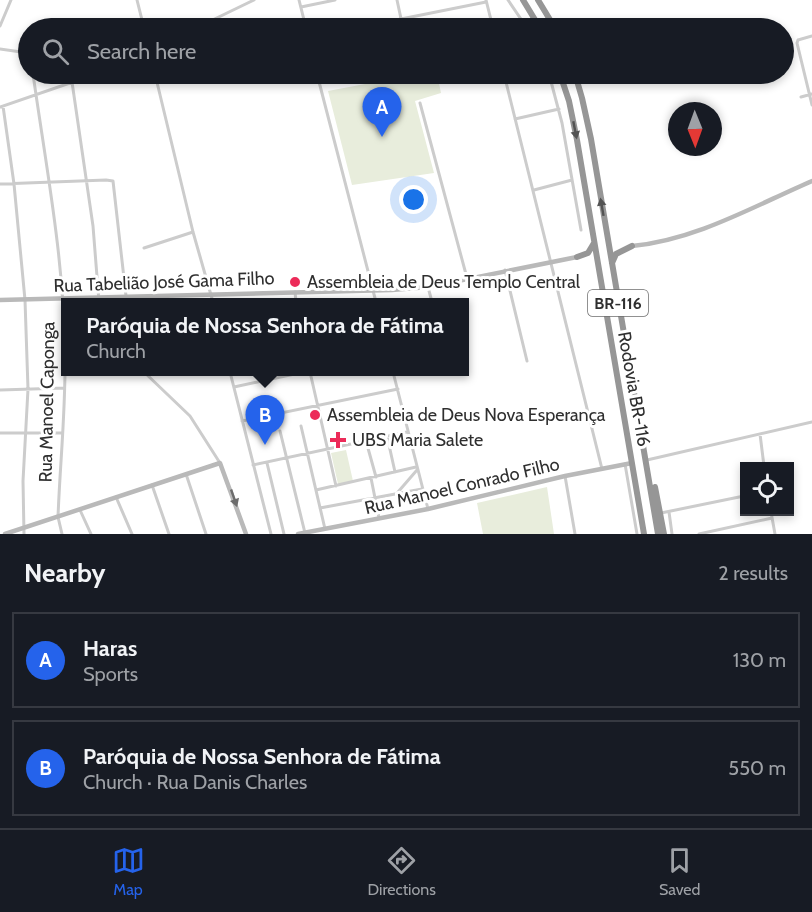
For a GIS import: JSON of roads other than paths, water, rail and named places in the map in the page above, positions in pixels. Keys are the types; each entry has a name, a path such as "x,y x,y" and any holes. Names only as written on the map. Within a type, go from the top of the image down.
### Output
{"highway":[{"path":"523,0 534,18"},
{"path":"538,0 549,18"},
{"name":"Rodovia BR-116","path":"563,84 574,121 628,464 644,534"},
{"name":"Rodovia BR-116","path":"578,84 587,119 658,534"},
{"path":"607,239 617,247 632,246"},
{"path":"577,257 588,253 594,242"},
{"path":"612,266 614,255 632,246"},
{"path":"577,257 588,258 598,266"},
{"path":"647,463 654,483 664,534"}],"street":[{"path":"0,26 11,0"},
{"path":"137,0 142,18"},
{"path":"217,18 254,0"},
{"path":"299,0 304,18"},
{"path":"301,7 335,0"},
{"path":"397,0 402,18"},
{"path":"508,0 520,18"},
{"path":"407,18 486,1 490,18"},
{"path":"812,36 798,40 797,43 812,105"},
{"path":"0,49 18,52"},
{"name":"Rua Manoel Caponga","path":"34,84 55,217 62,298"},
{"path":"23,531 28,389 25,300 14,184 1,106 66,84"},
{"path":"72,84 87,181 99,298"},
{"path":"157,84 211,296"},
{"path":"320,84 375,298"},
{"path":"506,84 602,469"},
{"path":"552,84 559,109 581,230"},
{"path":"801,97 811,94"},
{"path":"420,103 467,278"},
{"path":"515,119 559,109"},
{"path":"0,184 109,180 113,182 126,297"},
{"path":"534,190 572,180"},
{"path":"632,246 668,239 705,228 812,181"},
{"path":"144,248 193,232"},
{"name":"Rua Tabelião José Gama Filho","path":"121,298 373,291 429,287 577,257"},
{"path":"505,270 527,362"},
{"path":"429,287 431,298"},
{"path":"295,292 296,298"},
{"name":"Rua Tabelião José Gama Filho","path":"0,300 61,299"},
{"name":"Rua Manoel Caponga","path":"62,534 58,517 65,376"},
{"path":"148,376 190,416 220,463 246,534"},
{"path":"231,376 271,534"},
{"path":"234,387 285,376"},
{"path":"311,376 336,486"},
{"path":"394,376 428,509"},
{"path":"0,390 65,388"},
{"path":"242,421 398,389"},
{"path":"647,463 812,422"},
{"path":"301,426 325,529"},
{"path":"280,431 305,533"},
{"path":"252,465 408,432"},
{"path":"0,433 61,433"},
{"path":"760,434 764,462"},
{"path":"387,436 394,472"},
{"path":"366,441 379,518"},
{"path":"266,462 284,534"},
{"path":"5,534 23,531 58,517 220,463"},
{"path":"628,464 637,534"},
{"name":"Rua Manoel Conrado Filho","path":"298,534 428,509 566,476 628,464"},
{"path":"316,490 417,469"},
{"path":"397,493 417,469"},
{"path":"186,474 206,534"},
{"path":"566,476 575,534"},
{"path":"152,485 169,534"},
{"path":"320,508 422,489"},
{"path":"116,497 132,534"},
{"path":"660,514 740,497"},
{"path":"80,510 91,534"},
{"path":"669,512 672,534"},
{"path":"699,534 771,518 775,534"}],"place":[{"name":"Haras","path":"382,137"},
{"name":"Assembleia de Deus Templo Central","path":"295,282"},
{"name":"Assembleia de Deus Nova Esperança","path":"315,415"},
{"name":"UBS Maria Salete","path":"338,440"},
{"name":"Paróquia de Nossa Senhora de Fátima","path":"265,445"}]}
